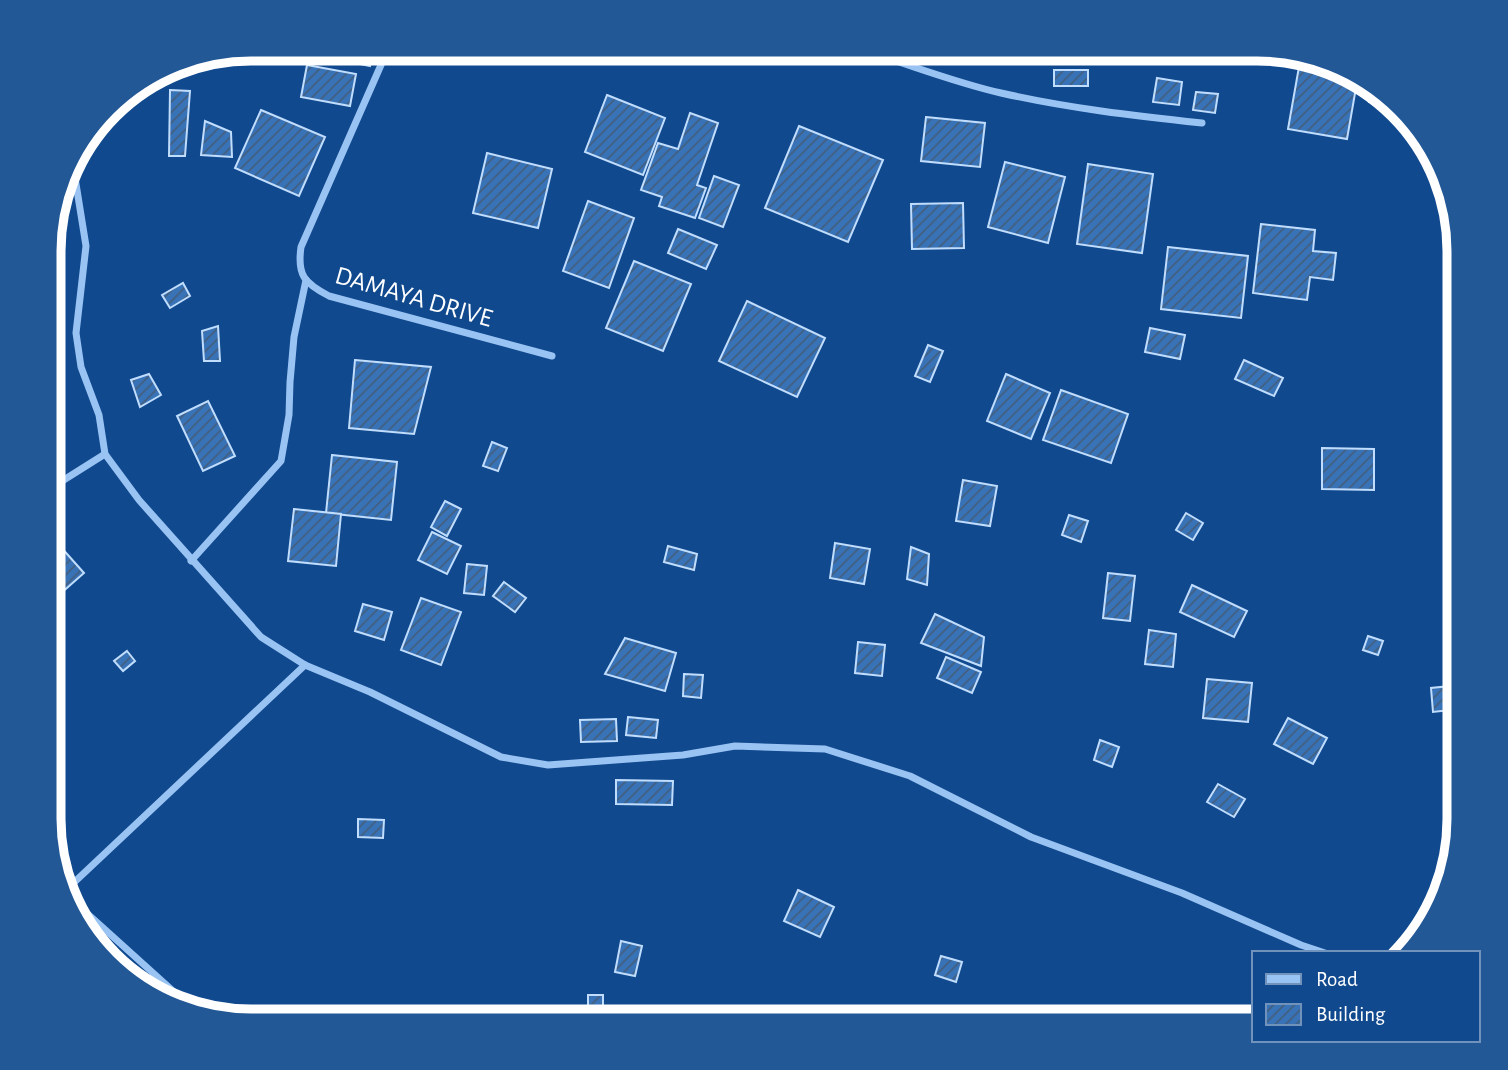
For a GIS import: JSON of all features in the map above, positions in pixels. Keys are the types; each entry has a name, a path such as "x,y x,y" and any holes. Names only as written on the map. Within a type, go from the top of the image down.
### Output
{"street":[{"name":"DAMAYA DRIVE","path":"382,62 301,247 299,265 306,280 329,296 552,356"},
{"path":"910,62 960,83 1002,93 1071,107 1202,123"},
{"path":"75,180 86,246 76,333 81,367 99,415 105,454 139,500 261,637 305,665 370,692 501,757 548,765 657,758 735,746 825,749 910,776 1031,837 1182,893 1319,951"},
{"path":"191,561 281,461 289,415 294,337 306,280"},
{"path":"61,481 105,454"},
{"path":"73,883 305,665"},
{"path":"86,913 174,992"}],"building":[{"path":"350,62 371,62 370,66"},
{"path":"307,65 356,74 350,106 301,97"},
{"path":"1299,66 1330,76 1356,89 1347,139 1288,129"},
{"path":"1054,70 1088,70 1088,86 1054,86"},
{"path":"1157,78 1182,82 1179,105 1153,102"},
{"path":"170,90 190,91 185,156 169,156"},
{"path":"1196,92 1218,94 1215,113 1193,110"},
{"path":"607,95 665,118 643,175 585,152"},
{"path":"261,110 325,137 299,196 235,168"},
{"path":"690,113 718,123 697,185 706,188 695,218 659,206 662,197 641,190 658,143 678,149"},
{"path":"926,117 985,123 980,167 921,161"},
{"path":"205,121 231,132 232,157 201,155"},
{"path":"799,126 883,160 848,242 765,208"},
{"path":"487,153 552,169 538,228 473,213"},
{"path":"1005,162 1065,177 1048,243 988,227"},
{"path":"1088,164 1153,174 1142,253 1077,244"},
{"path":"714,176 739,185 723,227 699,218"},
{"path":"588,201 634,218 609,288 563,271"},
{"path":"963,203 964,248 912,249 911,204"},
{"path":"1261,224 1315,230 1313,251 1336,253 1333,280 1310,277 1307,300 1253,293"},
{"path":"678,229 717,245 706,269 668,253"},
{"path":"1168,247 1248,256 1241,318 1161,309"},
{"path":"634,261 691,284 663,351 606,328"},
{"path":"183,283 190,296 170,308 162,295"},
{"path":"747,301 825,338 797,397 719,361"},
{"path":"218,326 220,361 204,361 202,331"},
{"path":"1150,328 1185,335 1180,359 1145,352"},
{"path":"928,345 943,351 930,382 915,376"},
{"path":"355,360 431,367 414,434 349,428"},
{"path":"1244,360 1283,378 1274,396 1235,379"},
{"path":"149,374 161,395 140,407 131,380"},
{"path":"1006,374 1050,393 1031,439 987,421"},
{"path":"1061,390 1128,414 1111,463 1043,440"},
{"path":"208,401 235,456 203,471 177,416"},
{"path":"492,442 507,448 498,471 483,466"},
{"path":"1322,448 1374,449 1374,490 1322,489"},
{"path":"332,455 397,462 391,520 326,513"},
{"path":"963,480 997,486 990,526 956,521"},
{"path":"445,501 461,509 447,536 431,527"},
{"path":"294,509 341,514 336,566 288,561"},
{"path":"1186,513 1203,523 1193,540 1176,530"},
{"path":"1069,515 1088,521 1081,542 1062,535"},
{"path":"432,532 461,546 447,574 418,560"},
{"path":"835,543 870,549 864,584 830,578"},
{"path":"668,546 697,554 694,570 664,562"},
{"path":"911,547 929,554 927,585 907,579"},
{"path":"62,548 84,573 62,593"},
{"path":"467,564 487,566 484,595 464,593"},
{"path":"1108,573 1135,576 1130,621 1103,618"},
{"path":"504,582 526,598 515,612 493,596"},
{"path":"1192,585 1247,611 1234,637 1180,612"},
{"path":"421,598 461,612 441,665 401,650"},
{"path":"363,604 392,612 384,640 355,631"},
{"path":"935,614 984,637 981,666 921,643"},
{"path":"1149,630 1176,634 1173,667 1145,664"},
{"path":"1368,636 1383,641 1378,655 1363,650"},
{"path":"625,638 676,653 665,691 605,674"},
{"path":"858,642 885,645 882,676 855,673"},
{"path":"127,651 135,661 123,671 114,661"},
{"path":"946,657 981,672 972,693 937,678"},
{"path":"684,674 703,675 701,698 683,696"},
{"path":"1207,679 1252,683 1248,722 1203,718"},
{"path":"1446,686 1446,710 1433,712 1431,688"},
{"path":"628,717 658,720 656,738 626,735"},
{"path":"1288,718 1327,738 1313,764 1274,744"},
{"path":"616,719 617,741 581,742 580,720"},
{"path":"1100,740 1119,747 1112,767 1094,760"},
{"path":"616,780 673,781 672,805 616,804"},
{"path":"1218,784 1245,799 1234,817 1207,802"},
{"path":"358,819 384,820 383,838 358,837"},
{"path":"798,890 834,907 820,937 784,921"},
{"path":"621,941 642,946 635,976 615,972"},
{"path":"941,956 962,962 956,982 935,975"},
{"path":"588,995 603,995 603,1008 588,1008"}]}
